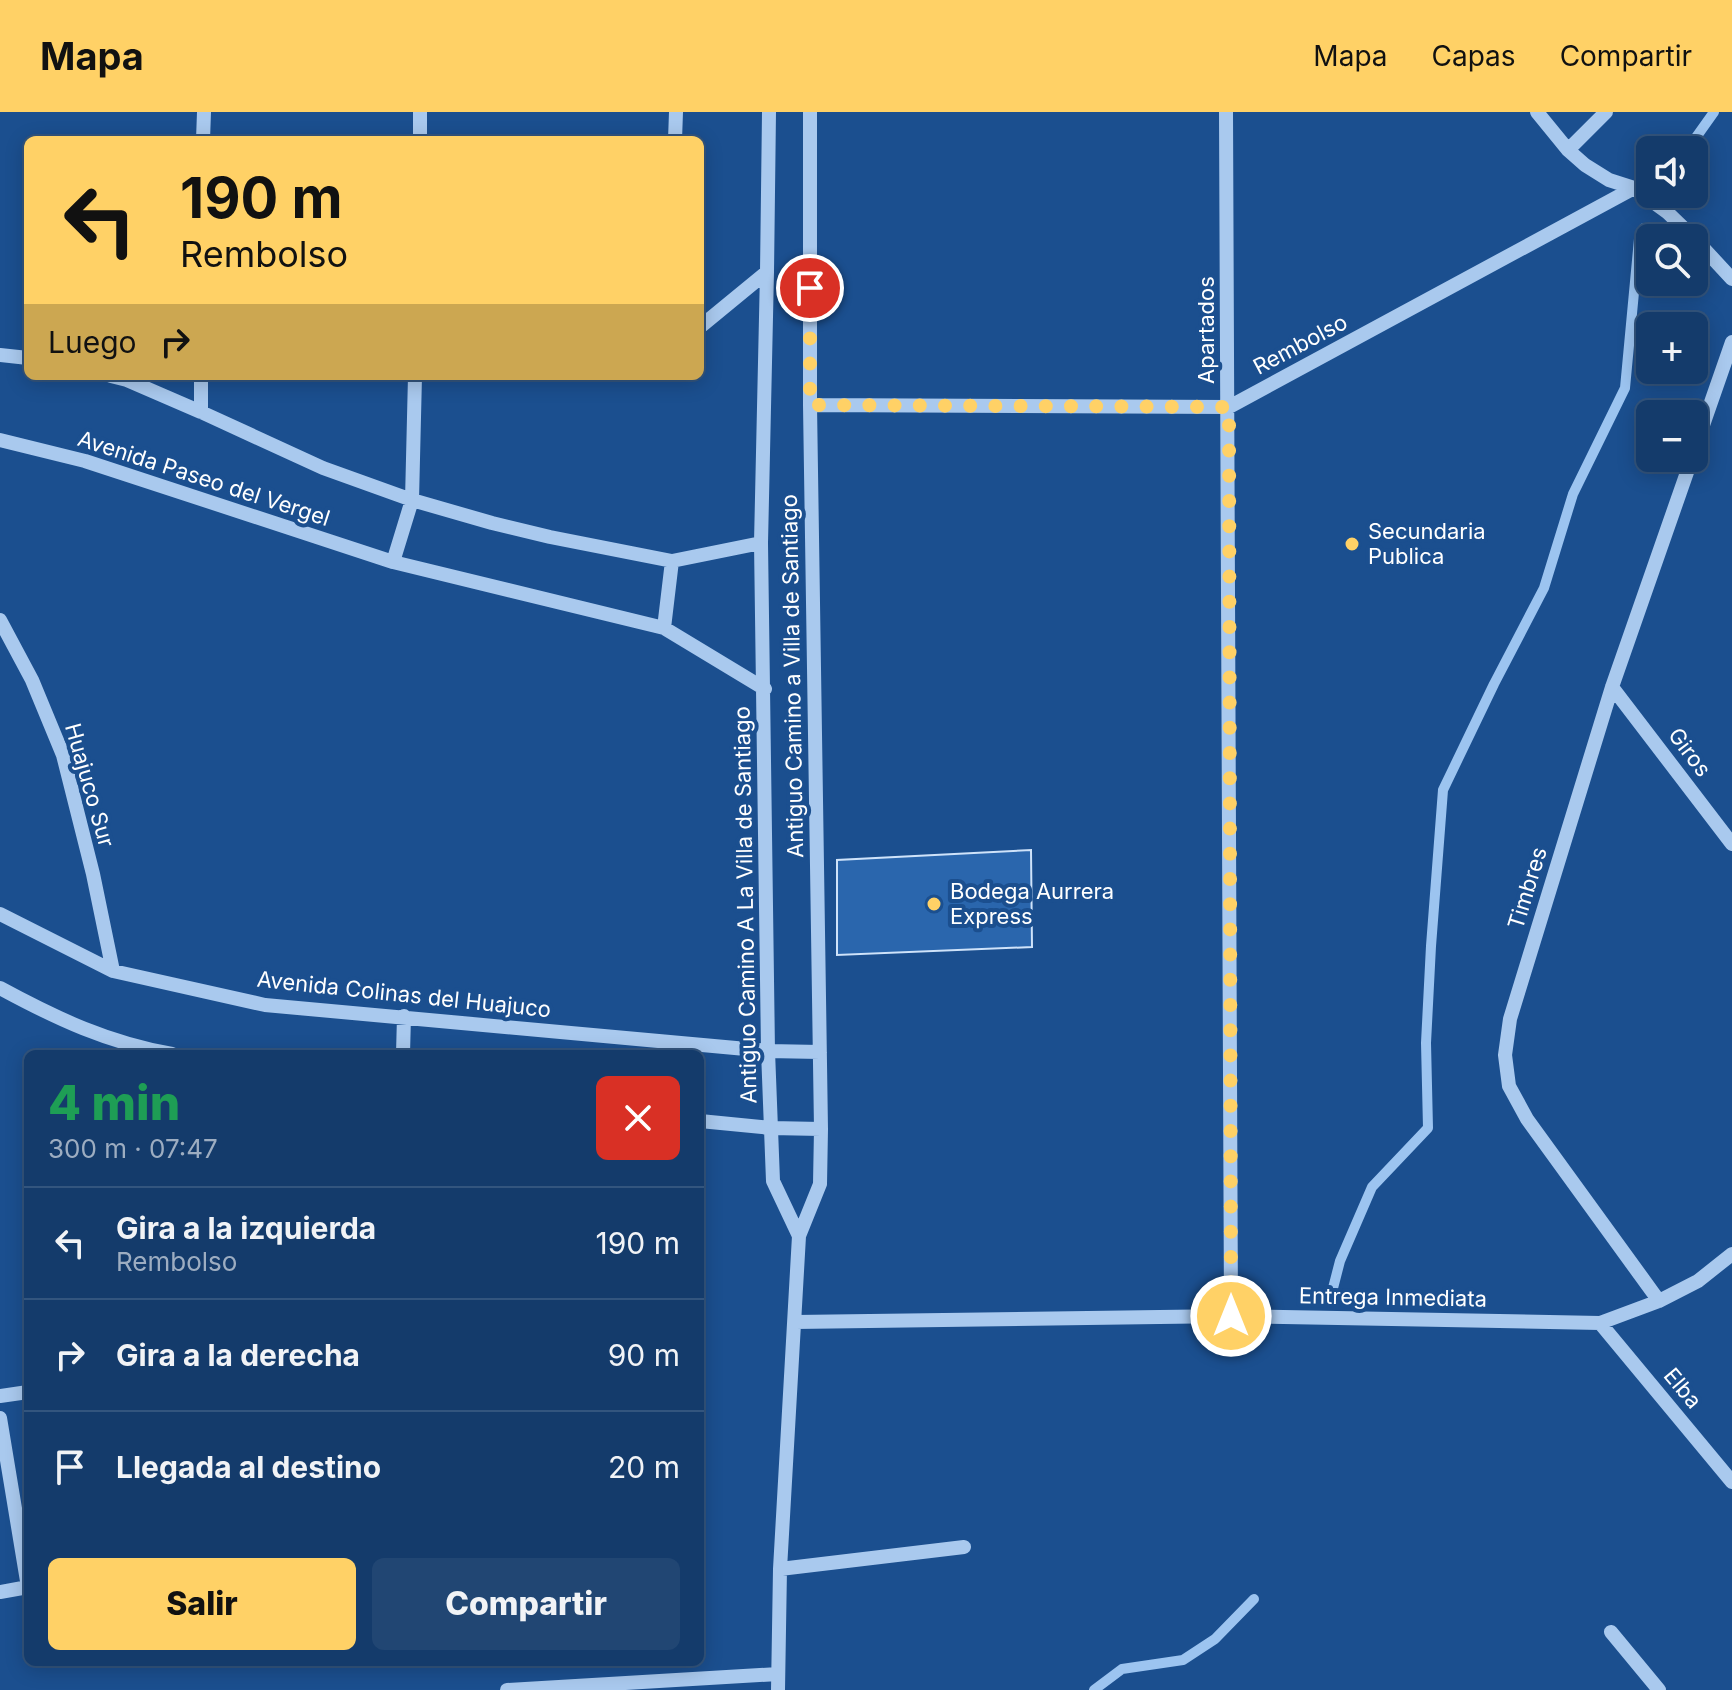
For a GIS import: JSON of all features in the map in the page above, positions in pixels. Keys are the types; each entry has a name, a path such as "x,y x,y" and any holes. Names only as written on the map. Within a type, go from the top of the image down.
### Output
{"street":[{"path":"203,136 204,112"},
{"path":"420,112 420,136"},
{"path":"675,136 676,112"},
{"name":"Antiguo Camino A La Villa de Santiago","path":"769,112 761,543 768,1051 773,1181 799,1236 780,1569 778,1690"},
{"name":"Antiguo Camino a Villa de Santiago","path":"799,1236 820,1184 821,1129 810,405 810,112"},
{"name":"Apartados","path":"1226,112 1231,1316"},
{"path":"1537,112 1568,150 1585,165 1609,180 1634,188 1679,224"},
{"path":"1568,150 1606,112"},
{"name":"Rembolso","path":"810,405 1229,407 1634,188"},
{"path":"1708,253 1732,279"},
{"path":"704,324 767,272"},
{"path":"1708,411 1732,342"},
{"path":"0,355 24,358"},
{"name":"Avenida Paseo del Vergel","path":"127,380 323,468 412,500 550,537 672,561 761,543"},
{"path":"201,380 201,412"},
{"path":"393,562 412,500 415,380"},
{"name":"Avenida Paseo del Vergel","path":"0,440 85,461 393,562 664,628 765,689"},
{"name":"Timbres","path":"1659,1301 1527,1119 1509,1086 1505,1055 1510,1019 1612,687 1687,472"},
{"path":"664,628 672,561"},
{"name":"Huajuco Sur","path":"0,620 32,680 63,755 113,971"},
{"name":"Giros","path":"1612,687 1732,844"},
{"name":"Avenida Colinas del Huajuco","path":"0,914 113,971 265,1005 768,1051 820,1052"},
{"path":"0,988 93,1034 151,1050"},
{"path":"403,1050 404,1016"},
{"path":"704,1121 821,1129"},
{"name":"Entrega Inmediata","path":"795,1322 1231,1316 1600,1323 1659,1301 1698,1281 1732,1254"},
{"name":"Elba","path":"1600,1323 1732,1482"},
{"path":"0,1396 24,1393"},
{"path":"0,1418 24,1563"},
{"path":"780,1569 964,1547"},
{"path":"0,1592 24,1588"},
{"path":"1611,1632 1659,1690"},
{"path":"507,1690 778,1674"}],"building":[{"name":"Bodega Aurrera Express","path":"1031,850 1032,947 837,955 837,860"}],"waterway":[{"path":"1697,136 1714,112"},
{"path":"1332,1292 1340,1261 1372,1187 1428,1128 1426,1043 1443,790 1544,588 1573,494 1625,388 1636,271"},
{"path":"1094,1690 1122,1669 1183,1660 1215,1639 1254,1599"}],"place":[{"name":"Secundaria Publica","path":"1352,544"},
{"name":"Bodega Aurrera Express","path":"934,904"}],"route":[{"path":"810,288 810,405 1229,407 1231,1316"}]}
